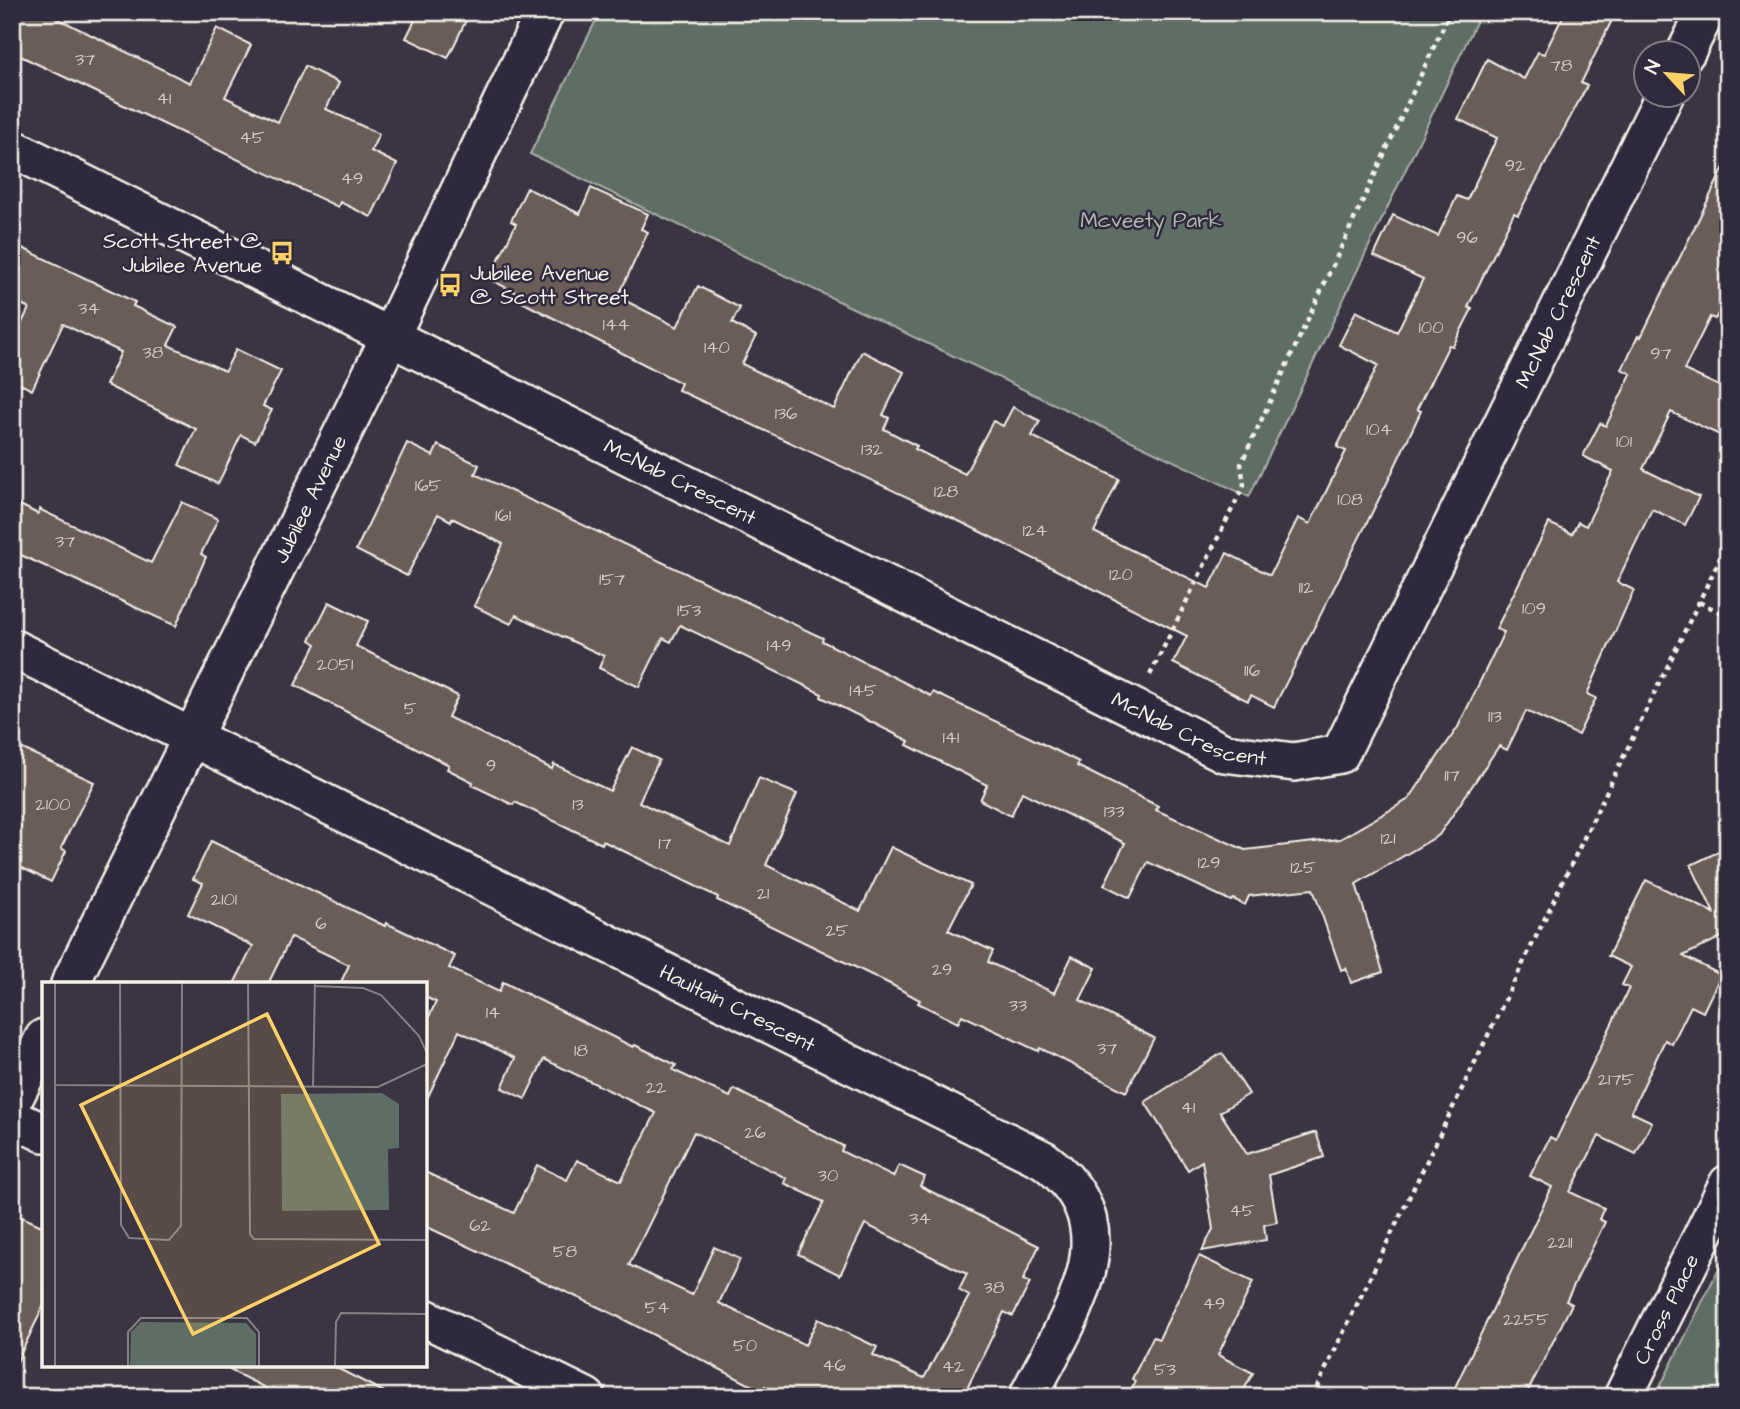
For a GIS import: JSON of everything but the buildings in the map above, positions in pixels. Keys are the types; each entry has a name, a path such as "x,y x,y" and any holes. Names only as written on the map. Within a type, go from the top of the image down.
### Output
{"street":[{"name":"Jubilee Avenue","path":"72,982 391,335 545,12"},
{"path":"1693,38 1706,12"},
{"name":"McNab Crescent","path":"12,148 1224,753 1294,762 1340,754 1658,108"},
{"name":"Haultain Crescent","path":"12,648 1044,1160 1067,1177 1082,1202 1092,1236 1088,1275 1028,1397"},
{"path":"12,1102 42,1042"},
{"path":"12,1118 42,1132"},
{"name":"Cross Place","path":"1623,1397 1728,1184"},
{"path":"427,1319 586,1397"}],"path":[{"path":"1134,708 1244,485 1241,464 1450,12"},
{"path":"1311,1397 1728,542"},
{"path":"1699,602 1728,616"}],"green space":[{"name":"Mcveety Park","path":"600,12 1481,12 1249,497 530,154"},
{"path":"1728,1250 1728,1397 1655,1397"}],"place":[{"name":"Scott Street @ Jubilee Avenue","path":"282,253"},
{"name":"Jubilee Avenue @ Scott Street","path":"450,285"}]}
